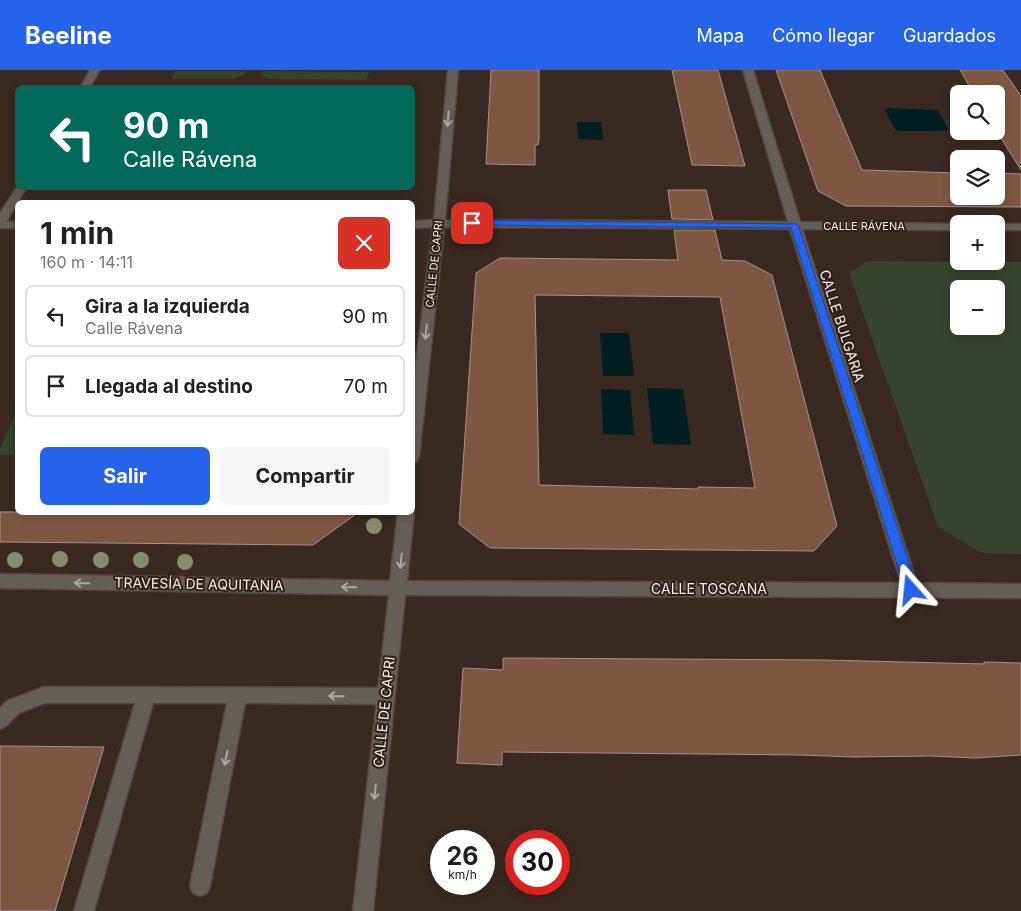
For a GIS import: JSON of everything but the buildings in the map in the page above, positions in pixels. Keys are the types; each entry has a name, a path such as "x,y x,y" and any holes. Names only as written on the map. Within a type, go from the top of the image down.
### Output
{"street":[{"path":"86,85 95,70"},
{"name":"CALLE DE CAPRI","path":"415,431 439,223 453,70"},
{"name":"CALLE BULGARIA","path":"748,70 795,226 911,590"},
{"path":"15,225 0,223 20,190"},
{"name":"CALLE RÁVENA","path":"415,225 439,223 950,227"},
{"path":"1005,227 1021,227"},
{"name":"CALLE DE CAPRI","path":"363,911 406,515"},
{"name":"TRAVESÍA DE AQUITANIA","path":"0,581 398,588"},
{"name":"CALLE TOSCANA","path":"398,588 1021,591"},
{"path":"0,720 13,707 44,695 385,696"},
{"path":"84,911 146,695"},
{"path":"200,886 238,695"}],"green space":[{"path":"175,71 246,71 245,74 234,79 172,79"},
{"path":"262,71 369,72 367,80 268,79 261,75"},
{"path":"867,261 950,262 950,270 1005,270 1005,262 1021,262 1021,554 982,553 938,527 849,273"},
{"path":"15,416 15,455 0,455 0,447"}],"water":[{"path":"888,108 938,110 948,129 946,131 898,131 894,128 885,110"},
{"path":"577,122 601,122 603,140 578,139"},
{"path":"600,333 629,333 634,376 603,376"},
{"path":"647,388 683,389 691,445 653,444"},
{"path":"601,389 630,390 634,435 603,434"}],"route":[{"path":"472,223 795,226 911,590"}]}
